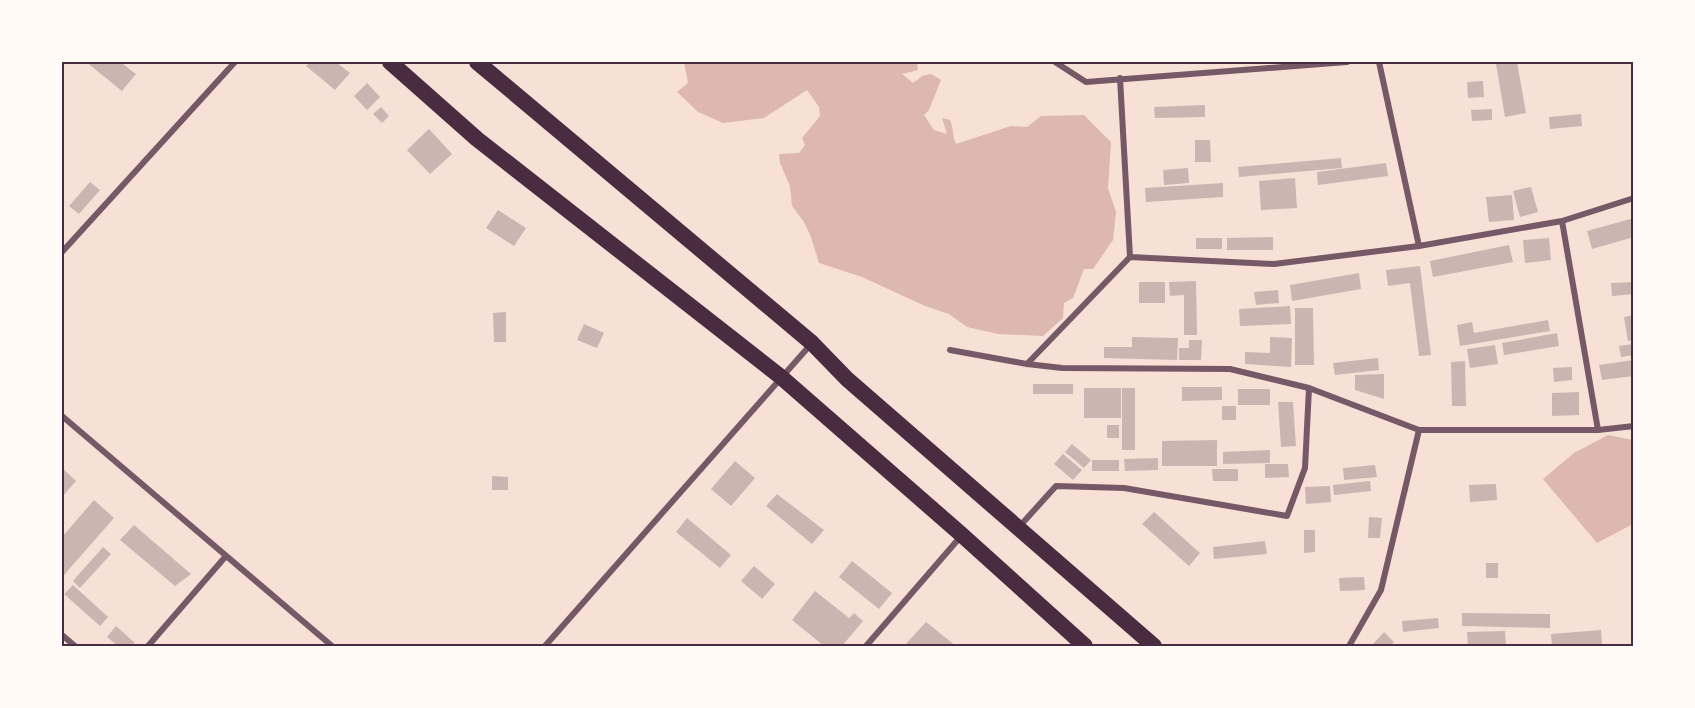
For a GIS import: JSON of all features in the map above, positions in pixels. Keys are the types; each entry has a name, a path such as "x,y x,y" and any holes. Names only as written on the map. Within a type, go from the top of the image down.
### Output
{"highway":[{"path":"390,62 477,139 781,377 1085,646"},
{"path":"477,62 812,343 847,379 1154,646"}],"street":[{"path":"62,252 235,62"},
{"path":"1055,62 1086,82 1347,62"},
{"path":"1379,62 1419,246"},
{"path":"1027,364 1130,257 1120,78"},
{"path":"1130,257 1274,264 1419,246 1562,221 1634,198"},
{"path":"1562,221 1598,430"},
{"path":"545,646 812,343"},
{"path":"950,350 1062,368 1230,369 1309,388 1419,430 1598,430 1634,426"},
{"path":"1019,527 1056,486 1124,488 1287,516 1305,468 1309,388"},
{"path":"62,416 332,646"},
{"path":"1349,646 1381,591 1419,430"},
{"path":"866,646 962,535"},
{"path":"148,646 226,556"},
{"path":"62,635 75,646"}],"shaded area":[{"path":"684,62 917,62 918,70 902,74 913,83 922,76 931,74 941,80 929,110 924,115 934,130 947,134 942,118 950,120 956,144 1011,126 1027,127 1041,116 1084,115 1111,142 1108,188 1116,212 1113,240 1093,269 1084,269 1073,298 1064,303 1063,318 1043,336 998,334 967,327 949,314 925,306 862,277 819,263 804,222 792,206 790,186 780,163 779,154 799,153 805,145 802,138 820,116 819,107 807,90 764,118 723,123 698,112 677,92 688,83"},
{"path":"1608,435 1633,440 1633,524 1597,543 1543,479 1574,453"}],"building":[{"path":"86,62 120,62 136,74 122,91"},
{"path":"310,62 336,62 350,73 335,90 306,66"},
{"path":"1517,62 1526,113 1505,117 1496,64"},
{"path":"1483,81 1484,97 1468,98 1467,82"},
{"path":"367,83 380,97 367,110 354,96"},
{"path":"1205,105 1205,117 1155,118 1154,107"},
{"path":"381,107 389,116 382,123 373,114"},
{"path":"1492,109 1492,120 1472,121 1471,110"},
{"path":"1581,114 1582,126 1550,129 1549,117"},
{"path":"429,129 452,154 430,174 407,150"},
{"path":"1195,140 1210,140 1211,162 1195,162"},
{"path":"1341,158 1342,168 1239,177 1238,167"},
{"path":"1386,163 1388,176 1318,185 1317,172"},
{"path":"1188,168 1189,183 1164,185 1163,170"},
{"path":"1295,178 1297,208 1261,210 1259,181"},
{"path":"90,182 100,190 79,214 69,206"},
{"path":"1223,183 1223,197 1146,202 1145,188"},
{"path":"1531,187 1538,212 1520,217 1513,191"},
{"path":"1512,195 1514,220 1489,222 1486,197"},
{"path":"498,210 526,228 514,246 486,228"},
{"path":"1634,218 1634,237 1592,249 1587,231"},
{"path":"1273,237 1273,250 1227,250 1227,238"},
{"path":"1196,238 1222,238 1222,249 1196,249"},
{"path":"1549,238 1551,260 1525,263 1523,240"},
{"path":"1509,245 1513,262 1433,277 1430,261"},
{"path":"1420,266 1431,355 1419,356 1410,283 1388,286 1386,270"},
{"path":"1359,273 1361,289 1292,301 1290,285"},
{"path":"1196,281 1197,335 1184,335 1184,295 1170,296 1169,282"},
{"path":"1139,282 1165,282 1165,303 1139,303"},
{"path":"1634,282 1634,294 1612,296 1611,283"},
{"path":"1278,290 1279,303 1256,305 1254,292"},
{"path":"1290,306 1291,324 1240,326 1239,309"},
{"path":"1295,308 1313,308 1314,365 1295,365"},
{"path":"506,312 506,342 494,342 493,313"},
{"path":"1634,315 1634,340 1628,341 1624,317"},
{"path":"1548,320 1550,331 1460,346 1457,325 1472,322 1474,333"},
{"path":"584,324 604,333 597,348 577,340"},
{"path":"1557,333 1559,346 1504,355 1502,343"},
{"path":"1132,337 1178,338 1177,360 1104,358 1104,347 1132,347"},
{"path":"1270,337 1292,338 1291,367 1245,364 1245,352 1270,353"},
{"path":"1189,340 1202,340 1201,360 1179,360 1179,348 1189,348"},
{"path":"1634,344 1634,355 1621,357 1619,346"},
{"path":"1495,345 1498,364 1470,368 1467,349"},
{"path":"1378,358 1379,370 1335,375 1333,363"},
{"path":"1634,360 1634,376 1602,380 1599,365"},
{"path":"1465,361 1466,406 1452,406 1451,362"},
{"path":"1572,367 1572,380 1554,382 1553,368"},
{"path":"1384,374 1384,399 1355,390 1355,375"},
{"path":"1033,384 1073,384 1073,394 1033,394"},
{"path":"1182,387 1222,387 1222,400 1182,401"},
{"path":"1084,388 1121,388 1121,418 1084,418"},
{"path":"1122,388 1135,388 1135,450 1122,450"},
{"path":"1238,389 1270,389 1270,405 1238,405"},
{"path":"1579,392 1579,415 1552,416 1552,393"},
{"path":"1278,402 1293,402 1296,446 1281,447"},
{"path":"1222,406 1236,406 1236,420 1222,420"},
{"path":"1107,425 1119,425 1119,438 1107,438"},
{"path":"1217,440 1217,466 1162,466 1162,441"},
{"path":"1072,444 1091,460 1084,468 1065,452"},
{"path":"1270,450 1270,463 1223,464 1223,452"},
{"path":"1063,454 1082,470 1073,480 1054,464"},
{"path":"1158,458 1158,470 1125,471 1124,459"},
{"path":"1092,460 1119,460 1119,471 1092,471"},
{"path":"735,461 755,478 731,506 711,489"},
{"path":"1265,464 1288,464 1289,477 1265,478"},
{"path":"1375,465 1377,477 1344,480 1343,468"},
{"path":"62,468 76,481 62,497"},
{"path":"1212,469 1238,469 1238,481 1213,481"},
{"path":"492,476 508,477 508,490 492,490"},
{"path":"1370,481 1371,491 1334,495 1333,485"},
{"path":"1496,484 1497,500 1470,502 1469,485"},
{"path":"1330,486 1331,502 1306,504 1305,487"},
{"path":"777,494 824,530 812,544 766,506"},
{"path":"94,500 114,518 64,575 62,573 62,537"},
{"path":"1154,512 1200,553 1189,566 1142,524"},
{"path":"1369,517 1382,518 1380,538 1368,538"},
{"path":"687,518 731,555 720,568 676,532"},
{"path":"134,525 191,574 175,586 120,540"},
{"path":"1304,530 1315,530 1315,552 1304,553"},
{"path":"1265,541 1267,554 1214,559 1213,547"},
{"path":"103,547 111,554 80,588 73,581"},
{"path":"852,561 892,593 879,609 839,577"},
{"path":"1486,563 1498,563 1498,578 1486,578"},
{"path":"754,566 775,584 762,599 741,581"},
{"path":"1364,577 1365,590 1340,591 1339,578"},
{"path":"73,585 108,617 100,626 64,594"},
{"path":"815,591 849,618 854,613 863,621 842,646 824,646 792,620"},
{"path":"1462,613 1550,614 1550,628 1462,626"},
{"path":"1438,618 1439,628 1403,632 1402,621"},
{"path":"926,622 956,646 904,646"},
{"path":"116,626 135,643 129,646 118,646 107,637"},
{"path":"1601,630 1602,644 1552,646 1551,634"},
{"path":"1505,631 1506,646 1468,646 1467,632"},
{"path":"1384,632 1394,642 1390,646 1373,644"}]}
